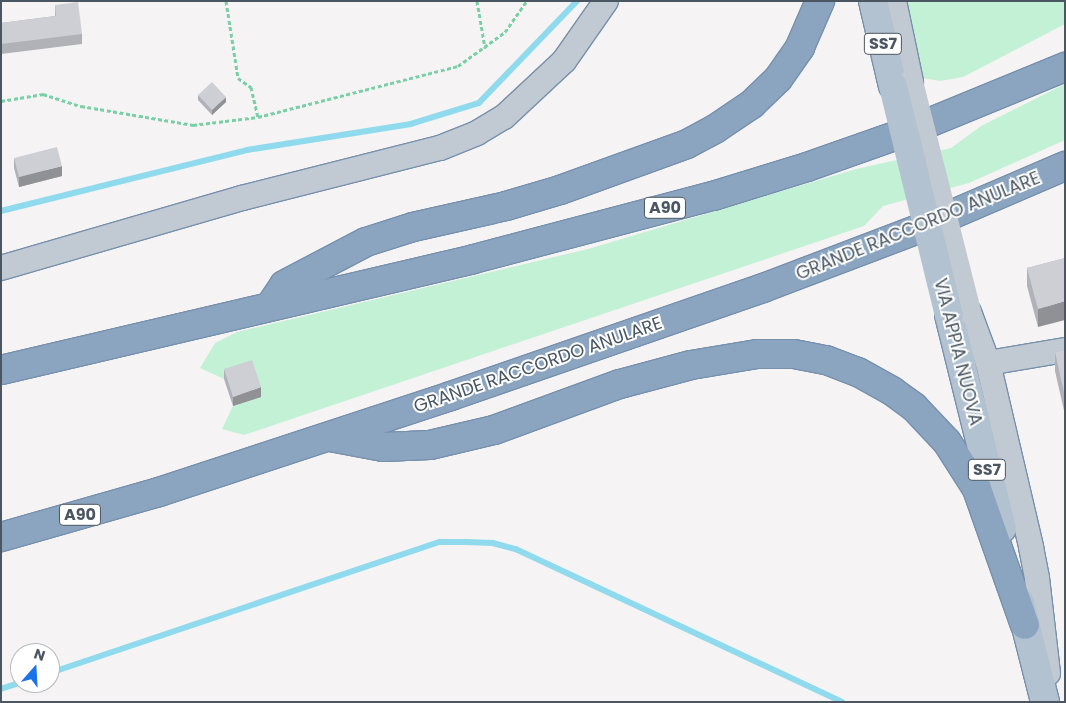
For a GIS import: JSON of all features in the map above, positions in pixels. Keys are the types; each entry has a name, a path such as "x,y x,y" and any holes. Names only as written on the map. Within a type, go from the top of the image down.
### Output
{"highway":[{"path":"270,306 284,285 366,242 413,227 506,206 560,190 687,144 715,129 752,104 778,78 800,46 820,1"},
{"name":"A90","path":"1,370 474,259 758,183 909,131 1065,67"},
{"name":"GRANDE RACCORDO ANULARE","path":"1,537 159,492 763,288 918,229 1065,166"},
{"path":"328,436 383,447 430,445 494,430 620,384 691,365 757,354 794,354 826,360 858,372 892,391 919,412 947,442 977,489 1025,625"}],"main road":[{"name":"VIA APPIA NUOVA","path":"874,1 902,84 959,313 1025,625 1045,702"}],"street":[{"path":"1,268 242,198 440,148 477,133 504,117 564,61 606,1"},
{"name":"VIA APPIA NUOVA","path":"894,1 902,84"},
{"name":"VIA APPIA NUOVA","path":"959,313 988,363 1035,566 1051,702"},
{"path":"988,363 1065,350"}],"path":[{"path":"226,1 238,78 251,87 258,117"},
{"path":"477,1 485,48"},
{"path":"1,101 43,94 81,106 193,125 258,117 458,66 505,32 527,1"}],"green space":[{"path":"905,1 1065,1 1065,24 963,77 940,81 923,78 908,48"},
{"path":"1065,84 1065,140 969,183 883,206 864,226 244,435 222,429 233,406 261,397 252,370 224,379 200,368 215,343 237,332 588,249 856,169 951,148 981,126"}],"building":[{"path":"78,2 82,34 1,44 1,23 56,16 55,5"},
{"path":"212,82 226,97 212,110 198,95"},
{"path":"57,147 62,166 19,177 14,158"},
{"path":"1065,258 1065,301 1038,309 1027,268"},
{"path":"1065,350 1065,397 1055,352"},
{"path":"252,360 261,387 233,397 224,369"}],"waterway":[{"path":"1,211 247,150 411,124 479,103 577,1"},
{"path":"60,670 440,542 493,543 516,549 842,702"},
{"path":"1,689 10,686"}]}
